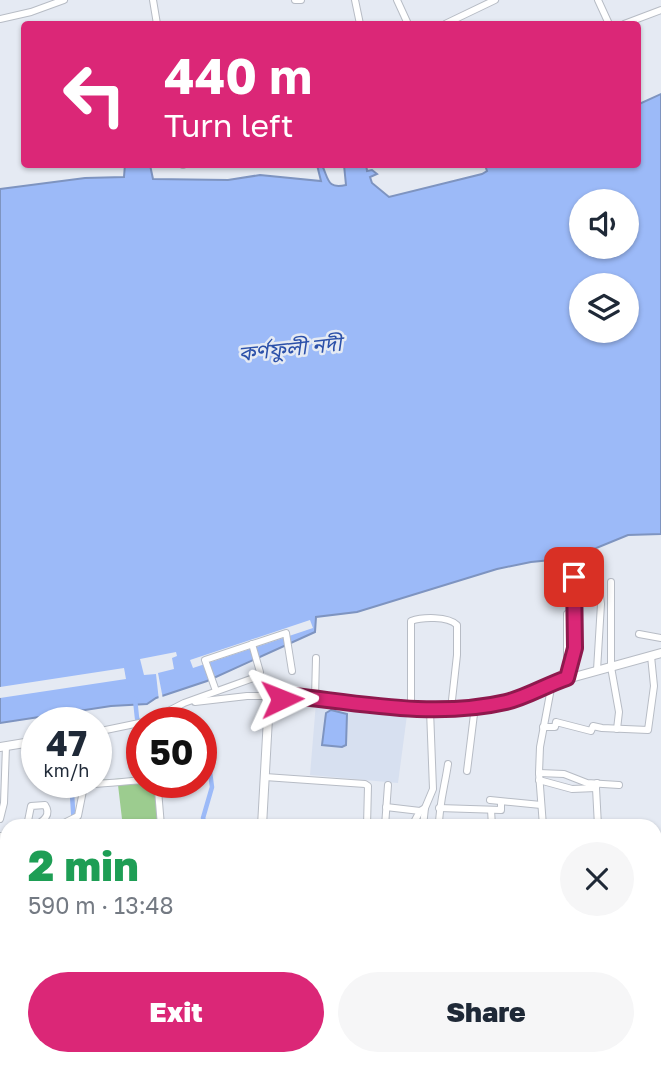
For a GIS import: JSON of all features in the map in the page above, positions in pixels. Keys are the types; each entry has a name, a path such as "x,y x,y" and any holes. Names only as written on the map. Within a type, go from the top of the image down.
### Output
{"main road":[{"path":"264,819 266,729 268,718 282,699 295,696 430,710 451,709 505,702 567,678 661,653"},
{"path":"3,747 21,744"}],"street":[{"path":"0,19 31,12 64,0"},
{"path":"153,0 156,21"},
{"path":"295,0 301,0"},
{"path":"355,0 359,21"},
{"path":"397,0 407,21"},
{"path":"451,21 495,0"},
{"path":"598,0 607,21"},
{"path":"632,21 661,10"},
{"path":"596,565 601,604 597,670"},
{"path":"567,678 575,648 574,577"},
{"path":"611,582 611,667 618,699 617,729"},
{"path":"566,614 567,678"},
{"path":"411,708 411,621 436,620 453,621 457,625 457,655 451,709"},
{"path":"215,688 205,660 286,633 292,667"},
{"path":"639,634 661,638"},
{"path":"112,729 149,721 215,688 259,677 252,644"},
{"path":"543,727 555,727 557,722 592,730 593,726 648,730 653,686 651,656"},
{"path":"314,698 316,658"},
{"path":"542,819 539,777 543,727 552,683"},
{"path":"184,703 247,696 295,696"},
{"path":"467,771 475,706"},
{"path":"417,819 433,789 430,710"},
{"path":"0,819 3,747"},
{"path":"439,819 448,764"},
{"path":"539,777 564,774 597,786"},
{"path":"266,777 365,784 368,786 367,819"},
{"path":"539,777 572,789 619,785"},
{"path":"385,819 388,785"},
{"path":"597,786 598,819"},
{"path":"72,819 78,816 82,798"},
{"path":"159,798 160,819"},
{"path":"490,800 541,805"},
{"path":"439,808 501,810 501,802"},
{"path":"28,819 31,806 45,805 48,813 45,819"},
{"path":"386,807 423,809"},
{"path":"423,809 423,819"},
{"path":"491,810 492,819"}],"shaded area":[{"path":"316,703 407,715 398,783 310,775"}],"green space":[{"path":"126,778 126,798 162,798 163,819 122,819 118,785 112,785 112,779"}],"water":[{"name":"কর্ণফুলী নদী","path":"661,94 661,534 628,535 572,558 497,569 357,612 316,617 315,632 207,681 156,698 147,704 21,707 21,720 0,723 0,189 85,178 124,177 125,168 151,168 153,179 228,180 260,175 321,181 318,168 323,168 330,182 340,186 346,185 344,168 367,168 367,171 372,170 377,174 370,177 372,183 389,197 487,171 486,168 641,168 641,103"},
{"path":"331,710 347,714 346,745 342,747 322,745 326,713"}],"pier":[{"path":"310,620 313,628 193,668 190,660"},
{"path":"176,652 177,656 172,658 174,669 158,673 163,699 159,701 156,674 144,675 140,659"},
{"path":"124,668 126,679 0,698 0,687"}],"waterway":[{"path":"135,699 136,707"},
{"path":"72,798 74,819"},
{"path":"203,819 209,798"}],"route":[{"path":"282,699 295,696 430,710 505,702 527,695 567,678 575,648 574,577"}]}
